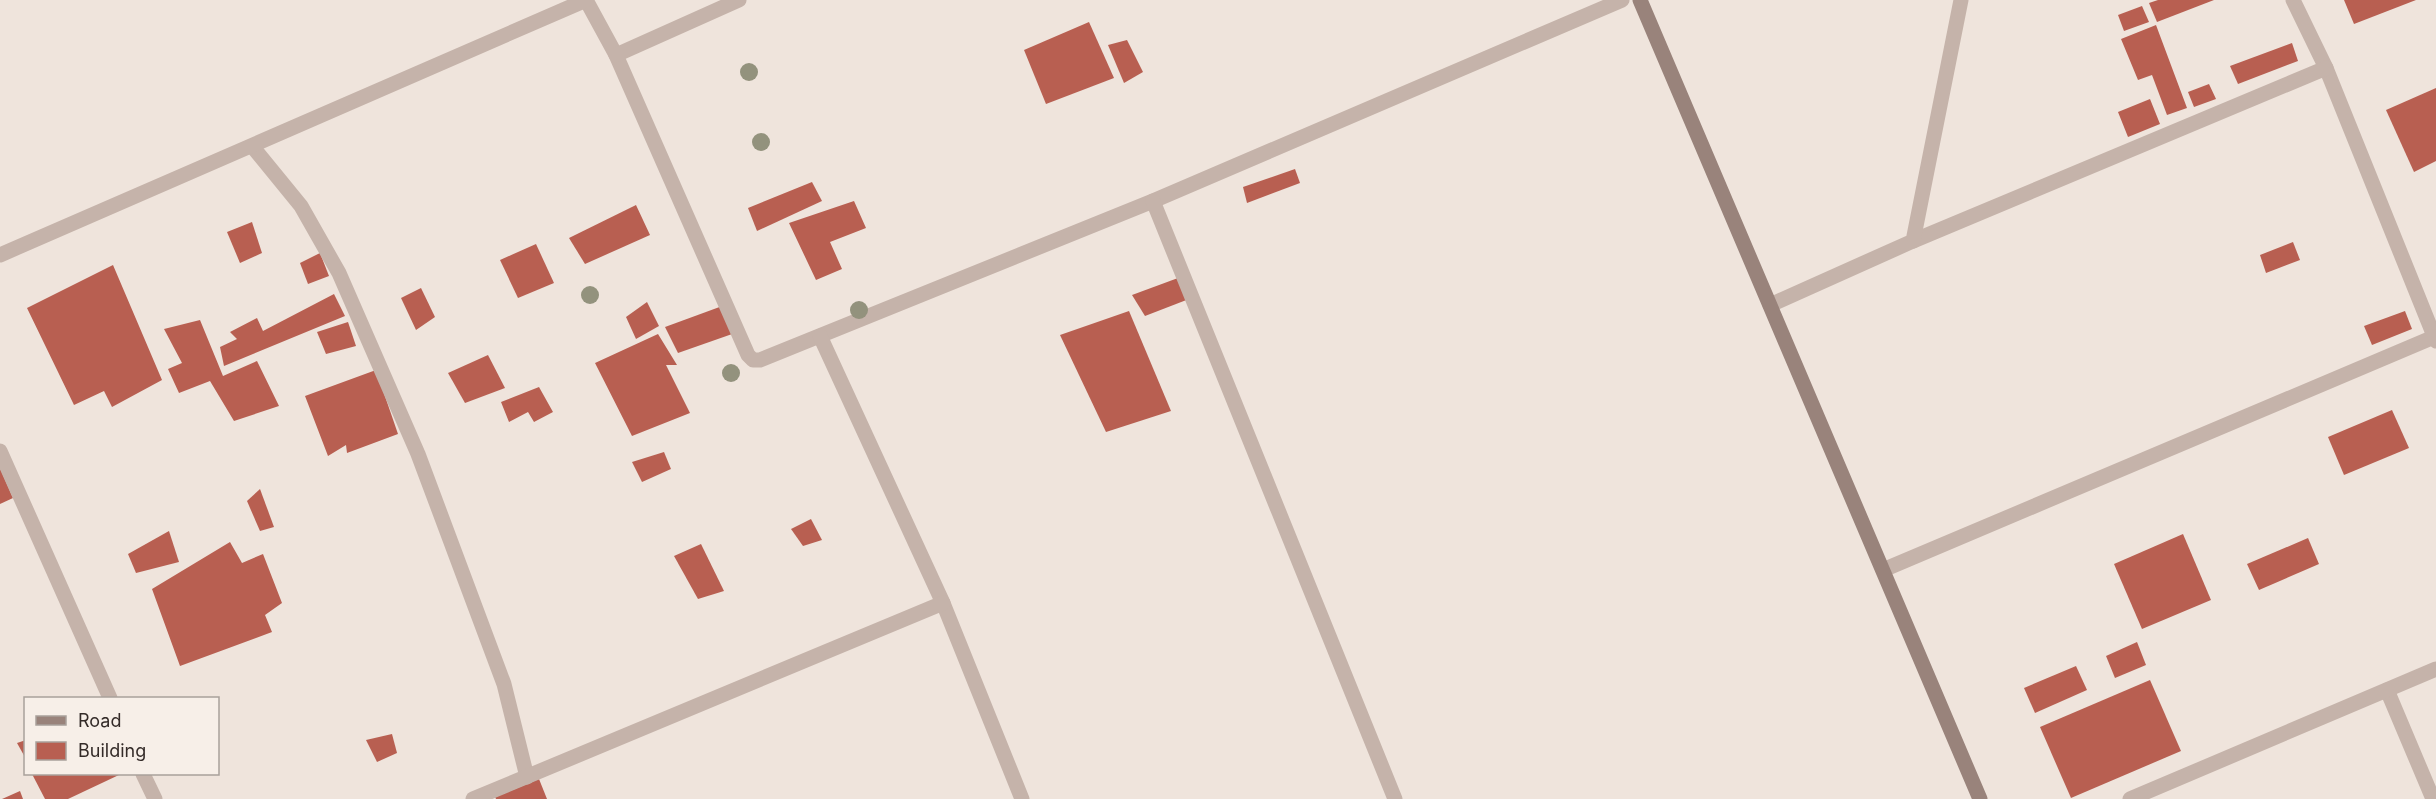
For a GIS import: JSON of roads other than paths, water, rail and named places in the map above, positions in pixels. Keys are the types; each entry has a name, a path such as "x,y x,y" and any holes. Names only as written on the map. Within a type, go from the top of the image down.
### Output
{"street":[{"path":"0,255 586,0 616,55 748,355 753,360 760,360 1154,201 1622,0"},
{"path":"616,55 739,0"},
{"path":"1640,0 1980,799"},
{"path":"1913,241 1961,0"},
{"path":"1882,570 2435,339 2326,68 2293,0"},
{"path":"1770,305 1913,241 2326,68"},
{"path":"252,146 301,206 339,273 418,454 504,684 527,777"},
{"path":"1154,201 1395,799"},
{"path":"820,336 943,603 1022,799"},
{"path":"0,451 109,697"},
{"path":"473,799 491,796 527,777 943,603"},
{"path":"2130,799 2436,669"},
{"path":"2387,690 2433,799"},
{"path":"143,775 155,799"}]}
